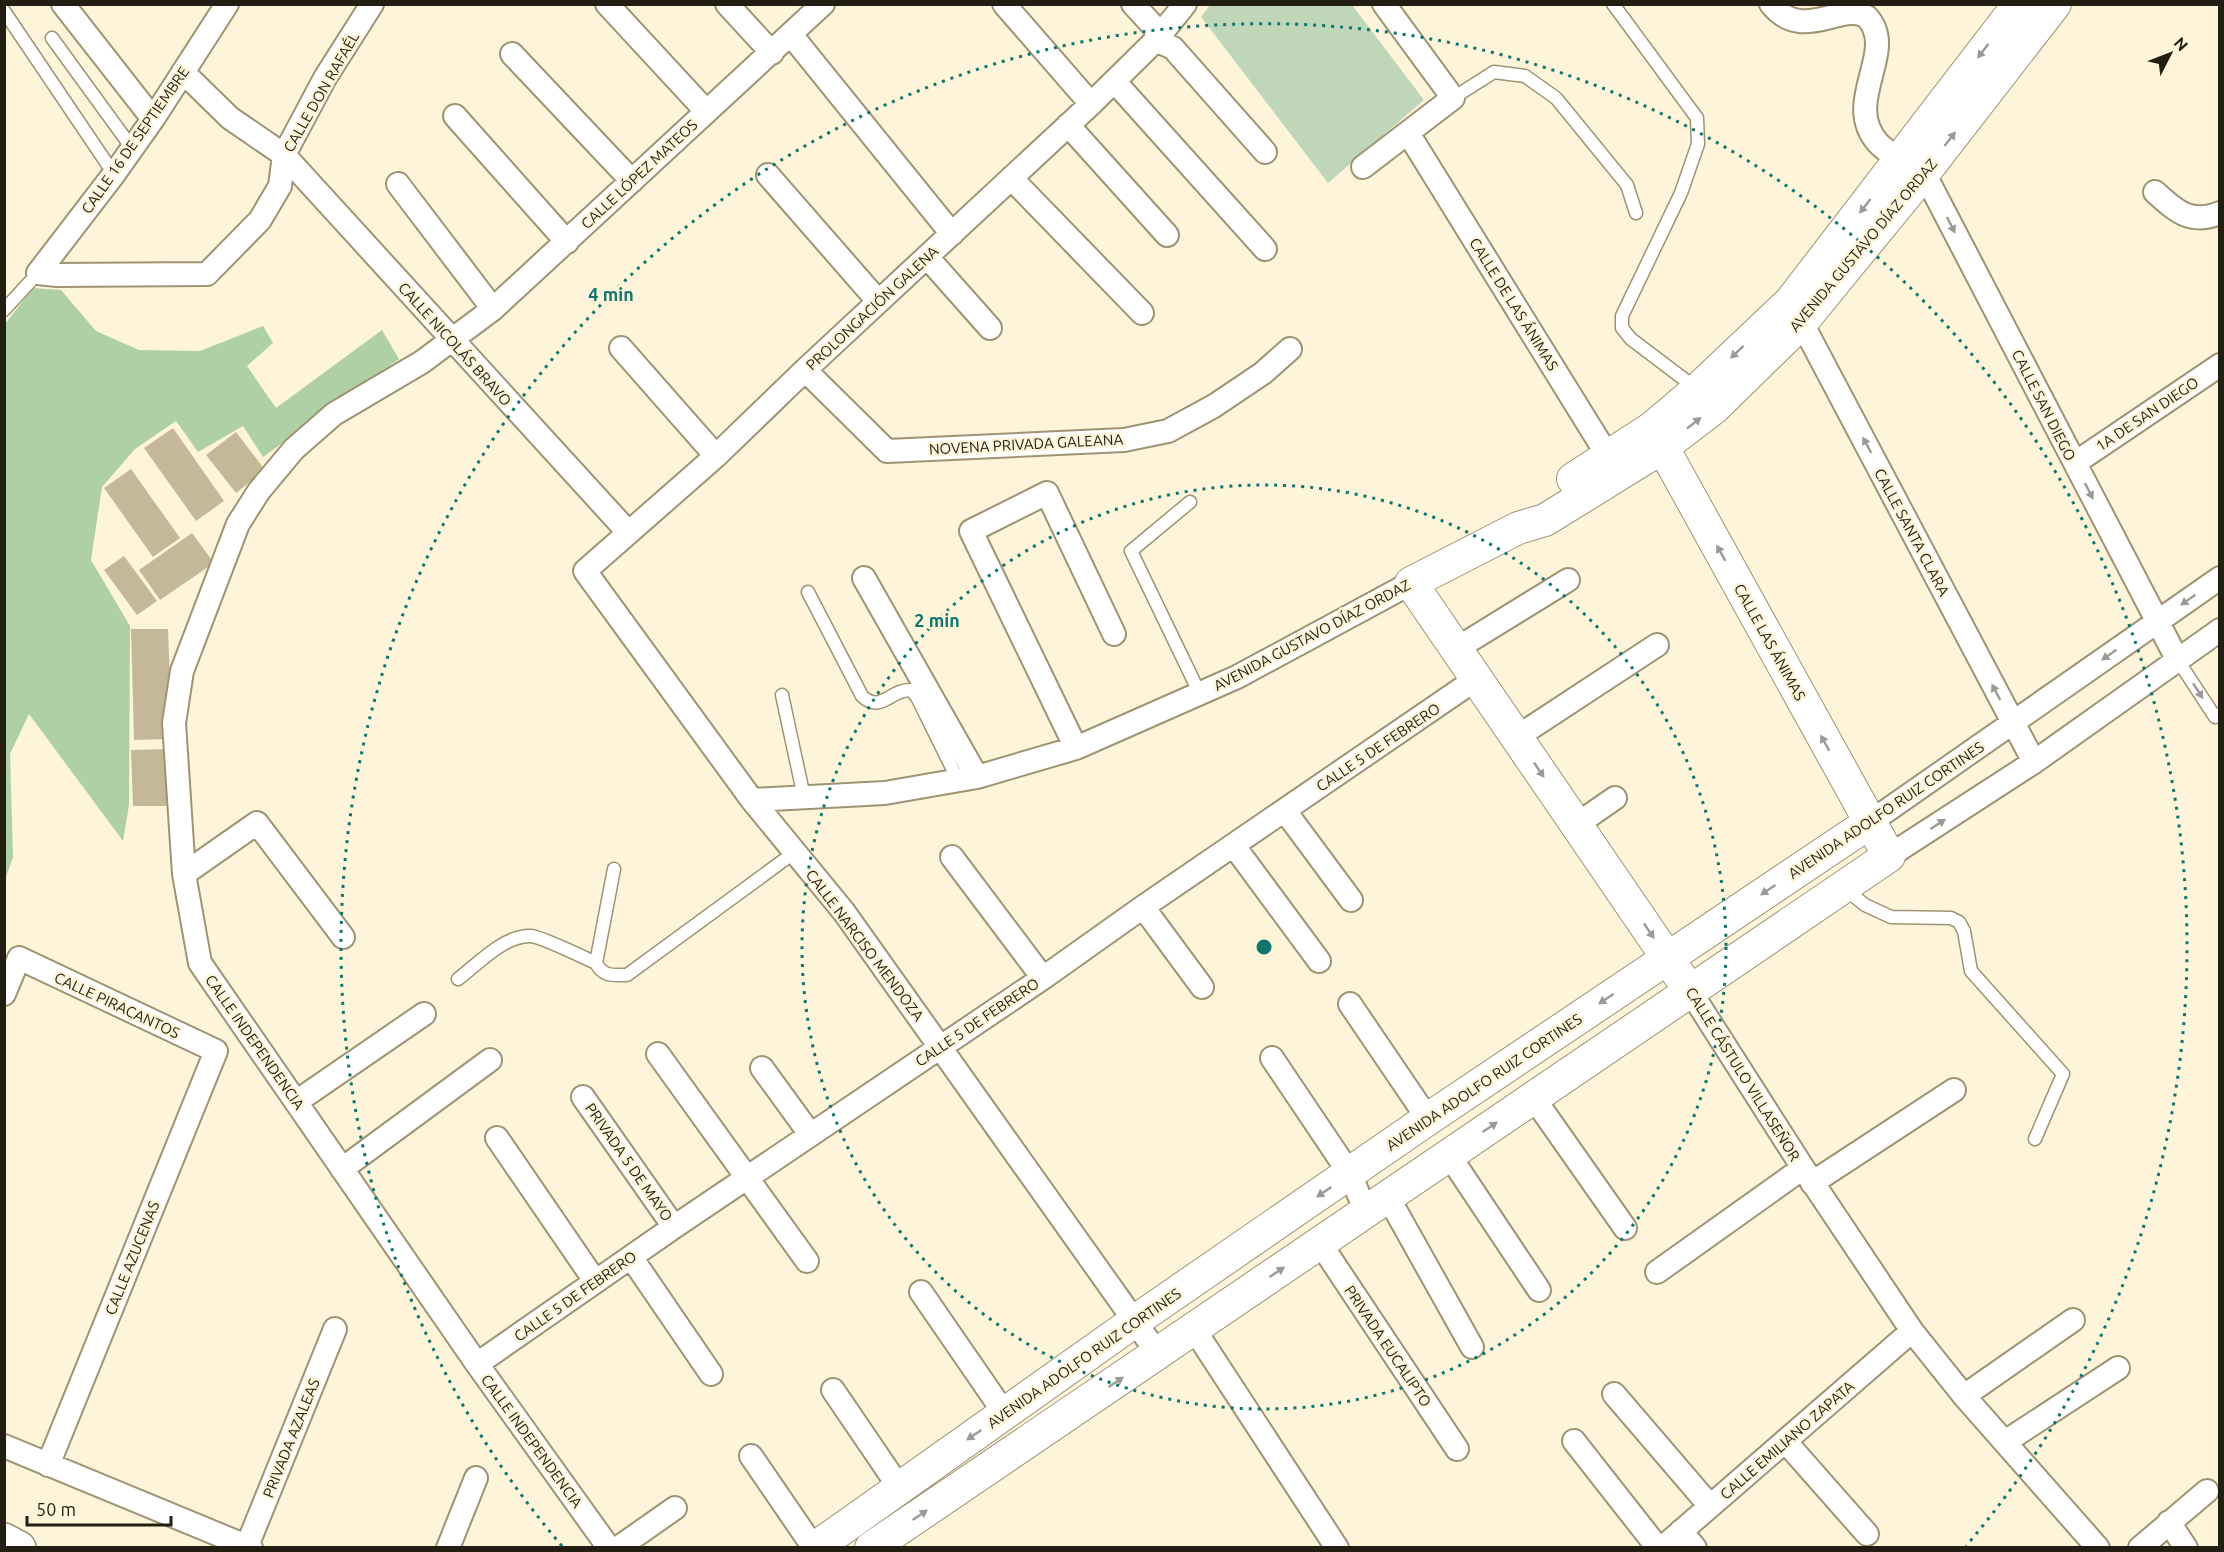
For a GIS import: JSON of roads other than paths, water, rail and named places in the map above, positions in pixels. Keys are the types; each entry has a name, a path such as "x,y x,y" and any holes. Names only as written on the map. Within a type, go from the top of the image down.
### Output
{"highway":[{"path":"4,1540 19,1548"}],"street":[{"name":"CALLE 16 DE SEPTIEMBRE","path":"38,273 153,119 228,4"},
{"name":"CALLE DON RAFAÉL","path":"38,273 57,276 207,274 260,220 280,186 284,155 325,78 372,4"},
{"path":"607,4 706,111"},
{"path":"727,4 772,53"},
{"name":"CALLE LÓPEZ MATEOS","path":"451,340 493,309 706,111 792,36 824,4"},
{"path":"1004,4 1091,104"},
{"path":"1133,4 1156,29 1156,40 1173,48 1265,152"},
{"name":"PROLONGACIÓN GALENA","path":"585,571 716,456 805,370 1115,82 1156,40 1185,4"},
{"path":"1363,167 1453,98 1384,4"},
{"path":"1771,4 1779,15 1796,21 1850,9 1866,16 1874,28 1878,43 1865,103 1865,124 1879,144 1913,166"},
{"name":"AVENIDA GUSTAVO DÍAZ ORDAZ","path":"1913,166 2019,4"},
{"name":"AVENIDA GUSTAVO DÍAZ ORDAZ","path":"752,800 885,793 968,779 1076,748 1237,677 1518,528 1538,502 1614,466 1658,437 1714,408 1913,166 2055,4"},
{"path":"74,9 153,119"},
{"path":"792,36 952,234"},
{"path":"512,54 632,181"},
{"name":"CALLE NICOLÁS BRAVO","path":"183,72 230,118 284,155 628,532"},
{"path":"1115,82 1264,249"},
{"path":"455,116 567,242"},
{"path":"1068,124 1167,236"},
{"name":"CALLE DE LAS ÁNIMAS","path":"1408,133 1614,466"},
{"name":"CALLE SAN DIEGO","path":"1913,166 2075,463 2177,660"},
{"path":"768,175 878,302"},
{"path":"1011,178 1142,313"},
{"path":"398,184 493,309"},
{"path":"2155,192 2179,213 2206,219 2220,213"},
{"path":"927,257 990,328"},
{"name":"AVENIDA GUSTAVO DÍAZ ORDAZ","path":"1658,437 1698,389 1796,311"},
{"name":"CALLE SANTA CLARA","path":"1796,311 2034,762"},
{"name":"CALLE INDEPENDENCIA","path":"451,340 422,362 334,414 294,449 259,491 238,524 182,671 174,723 184,874 200,963 477,1364 609,1548"},
{"path":"621,348 716,456"},
{"name":"NOVENA PRIVADA GALEANA","path":"805,370 887,451 1124,440 1168,431 1214,406 1263,373 1290,349"},
{"name":"1A DE SAN DIEGO","path":"2075,463 2220,365"},
{"name":"CALLE LAS ÁNIMAS","path":"1658,437 1889,856"},
{"path":"1076,748 971,531 1047,493 1114,634"},
{"name":"CALLE NARCISO MENDOZA","path":"585,571 752,800 844,912 1158,1354"},
{"path":"864,578 968,779"},
{"name":"AVENIDA ADOLFO RUIZ CORTINES","path":"814,1548 1135,1321 1428,1119 1869,823 2219,579"},
{"path":"1456,649 1568,580"},
{"name":"CALLE CÁSTULO VILLASEÑOR","path":"1411,583 1690,991 1912,1332 1964,1396 2098,1548"},
{"path":"871,1548 1889,856 2034,762 2220,630"},
{"path":"1516,737 1657,645"},
{"name":"CALLE 5 DE FEBRERO","path":"477,1364 1476,679"},
{"path":"1576,825 1615,798"},
{"path":"1285,811 1351,900"},
{"path":"184,874 257,823 343,937"},
{"path":"1234,846 1319,961"},
{"path":"952,857 1043,978"},
{"path":"1143,907 1202,987"},
{"name":"CALLE PIRACANTOS","path":"4,994 19,958 216,1051"},
{"path":"1350,1004 1428,1119"},
{"path":"297,1102 424,1014"},
{"name":"CALLE AZUCENAS","path":"48,1465 216,1051"},
{"path":"658,1054 807,1261"},
{"path":"1272,1058 1350,1174 1377,1204 1472,1347"},
{"path":"342,1169 490,1060"},
{"path":"762,1068 810,1134"},
{"path":"1657,1272 1808,1175 1954,1090"},
{"name":"PRIVADA 5 DE MAYO","path":"584,1097 674,1227"},
{"path":"1533,1097 1625,1228"},
{"path":"497,1138 595,1281"},
{"path":"1449,1155 1539,1290"},
{"name":"PRIVADA EUCALIPTO","path":"1320,1243 1457,1449"},
{"path":"631,1257 711,1374"},
{"path":"921,1292 1005,1414"},
{"path":"1964,1396 2073,1320"},
{"name":"PRIVADA AZALEAS","path":"249,1547 334,1329"},
{"path":"1194,1329 1337,1548"},
{"name":"CALLE EMILIANO ZAPATA","path":"1657,1544 1688,1539 1710,1506 1912,1332"},
{"path":"2005,1442 2118,1368"},
{"path":"1053,1380 1074,1411"},
{"path":"833,1390 899,1486"},
{"path":"1614,1394 1710,1506"},
{"path":"1574,1441 1657,1544"},
{"path":"1785,1441 1867,1534"},
{"path":"4,1446 249,1547"},
{"path":"751,1456 814,1548"},
{"path":"448,1548 476,1478"},
{"path":"2140,1548 2207,1491"},
{"path":"618,1548 675,1508"},
{"path":"2169,1522 2186,1548"}],"lane":[{"path":"1613,4 1697,118 1698,144 1681,193 1622,316 1622,328 1631,339 1698,389"},
{"path":"4,11 114,174"},
{"path":"52,38 132,148"},
{"path":"1453,98 1494,72 1525,76 1556,98 1585,133 1627,185 1636,213"},
{"path":"4,310 38,273"},
{"path":"1190,502 1131,551 1200,694"},
{"path":"808,592 862,696 868,702 877,704 902,690 911,690 968,779"},
{"path":"2177,660 2215,717 2220,714"},
{"path":"782,695 804,797"},
{"path":"614,869 596,963 600,971 608,975 627,975 795,852"},
{"path":"1843,888 1865,905 1891,917 1951,918 1959,922 1964,931 1971,970 2063,1074 2035,1139"},
{"path":"458,979 498,948 519,937 533,936 596,963"}]}
